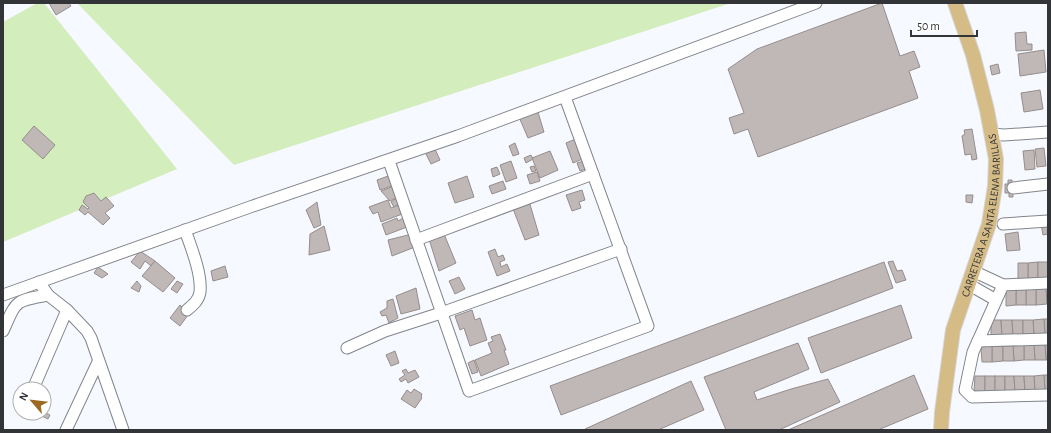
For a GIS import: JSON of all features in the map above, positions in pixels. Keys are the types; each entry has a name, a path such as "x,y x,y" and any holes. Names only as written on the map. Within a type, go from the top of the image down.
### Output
{"main road":[{"name":"CARRETERA A SANTA ELENA BARILLAS","path":"940,430 953,330 970,277 1004,187 996,159 986,104 973,55 955,3"}],"street":[{"path":"3,294 388,161 565,97 816,3"},
{"path":"388,161 469,391 648,326 565,97"},
{"path":"992,134 1004,136 1048,132"},
{"path":"416,240 594,174"},
{"path":"1004,187 1048,184"},
{"path":"1003,224 1048,221"},
{"path":"185,230 196,263 200,292 198,299 187,310"},
{"path":"347,348 385,331 441,313 621,249"},
{"path":"970,277 1003,285 1048,283"},
{"path":"970,277 996,300"},
{"path":"38,282 48,295 67,310 87,331 91,338 98,362 123,430"},
{"path":"1003,285 973,352 965,390 972,397 1048,395"},
{"path":"3,331 14,307 18,302 48,295"},
{"path":"36,381 67,310"},
{"path":"978,341 1048,339"},
{"path":"66,430 98,362"}],"green space":[{"path":"37,3 44,3 177,169 3,242 3,22"},
{"path":"77,3 731,3 234,165"}],"building":[{"path":"49,3 69,3 71,6 56,15"},
{"path":"882,3 900,56 914,51 920,67 909,71 918,98 758,157 748,129 734,134 729,118 744,113 728,69 757,49"},
{"path":"1026,32 1027,44 1032,44 1032,50 1016,51 1015,33"},
{"path":"1044,50 1046,72 1020,76 1018,54"},
{"path":"998,64 1000,73 992,75 990,66"},
{"path":"1040,90 1043,109 1024,112 1021,93"},
{"path":"537,109 544,132 528,138 519,117"},
{"path":"34,126 55,145 43,159 22,140"},
{"path":"972,129 977,159 972,160 971,154 965,155 962,136 965,134 964,130"},
{"path":"578,138 585,158 573,163 566,143"},
{"path":"515,143 519,154 513,156 509,146"},
{"path":"434,147 440,160 431,164 425,152"},
{"path":"1044,148 1046,166 1037,167 1035,149"},
{"path":"1034,150 1035,169 1025,170 1023,151"},
{"path":"550,151 558,170 540,178 532,158"},
{"path":"531,155 533,159 526,163 524,158"},
{"path":"587,160 589,168 580,171 577,163"},
{"path":"511,161 517,178 506,182 500,165"},
{"path":"534,166 536,171 532,172 530,167"},
{"path":"497,167 500,174 493,177 491,169"},
{"path":"537,172 540,181 530,184 527,175"},
{"path":"391,175 394,185 380,190 377,180"},
{"path":"467,176 474,197 455,203 448,183"},
{"path":"1008,180 1012,180 1013,197 1009,197 1009,193 1005,193 1005,184 1008,184"},
{"path":"503,181 506,189 492,194 489,186"},
{"path":"394,186 398,197 390,201 381,191"},
{"path":"582,190 585,200 579,202 581,208 572,211 566,195"},
{"path":"94,193 101,201 106,197 114,206 105,213 110,218 103,225 88,212 85,215 79,210 82,205 88,209 89,208 83,202 86,196"},
{"path":"966,195 973,195 972,203 966,202"},
{"path":"398,197 401,203 394,207 391,202"},
{"path":"388,200 391,208 401,204 405,213 381,222 378,212 373,214 369,207"},
{"path":"529,201 539,235 525,240 512,206"},
{"path":"317,202 321,225 314,228 306,210"},
{"path":"405,217 407,227 386,235 382,224 397,218 398,221"},
{"path":"1048,223 1048,234 1043,235 1041,224"},
{"path":"324,226 330,250 309,255 310,234"},
{"path":"1018,232 1020,250 1007,251 1005,234"},
{"path":"412,234 415,247 392,256 388,240"},
{"path":"444,234 456,263 439,271 429,239"},
{"path":"495,249 498,257 503,255 505,260 500,262 501,267 507,264 510,271 497,276 488,252"},
{"path":"140,251 155,261 151,266 145,261 140,269 131,262"},
{"path":"155,261 175,278 163,292 142,276"},
{"path":"893,261 897,271 902,270 906,280 896,283 888,262"},
{"path":"884,262 893,288 561,415 550,386"},
{"path":"1038,262 1038,280 1028,280 1028,263"},
{"path":"1038,262 1048,262 1048,279 1038,280"},
{"path":"1018,263 1028,263 1028,280 1018,281"},
{"path":"225,266 228,277 213,281 211,271"},
{"path":"98,267 108,274 102,278 94,273"},
{"path":"459,277 465,289 455,294 449,281"},
{"path":"137,281 141,286 139,292 131,288"},
{"path":"177,281 183,284 177,293 171,289"},
{"path":"416,288 420,309 401,314 396,296"},
{"path":"1046,288 1048,288 1048,304 1047,304"},
{"path":"1046,288 1047,304 1036,305 1036,289"},
{"path":"1026,289 1036,289 1036,305 1026,305"},
{"path":"1026,289 1026,305 1016,305 1016,290"},
{"path":"1006,290 1016,290 1016,305 1006,306"},
{"path":"393,299 398,318 389,323 386,315 382,316 380,312 387,308 387,301"},
{"path":"180,305 188,315 180,326 170,318"},
{"path":"901,305 912,338 821,373 808,338"},
{"path":"472,310 475,320 480,318 487,340 470,346 464,328 460,330 455,316"},
{"path":"1044,319 1048,319 1048,335 1045,335"},
{"path":"1044,319 1045,335 1034,335 1033,320"},
{"path":"991,320 1001,320 1002,336 991,336"},
{"path":"1001,320 1012,320 1013,336 1002,336"},
{"path":"1012,320 1023,320 1023,336 1013,336"},
{"path":"1023,320 1033,320 1034,335 1023,336"},
{"path":"500,334 509,364 481,376 475,360 492,353 488,343 493,341 491,337"},
{"path":"798,343 809,369 754,392 757,400 828,379 840,402 779,430 726,430 704,377"},
{"path":"1045,344 1048,344 1048,360 1046,360"},
{"path":"1045,344 1046,360 1035,360 1034,345"},
{"path":"1024,345 1034,345 1035,360 1024,360"},
{"path":"1024,345 1024,360 1014,361 1013,346"},
{"path":"992,346 1003,346 1003,361 992,362"},
{"path":"992,346 992,362 982,362 981,347"},
{"path":"1003,346 1013,346 1014,361 1003,361"},
{"path":"395,351 399,363 391,366 386,355"},
{"path":"474,360 478,372 472,374 468,363"},
{"path":"406,369 408,373 415,370 419,377 408,383 406,379 401,382 399,379 405,375 402,371"},
{"path":"914,375 928,409 878,430 788,430"},
{"path":"1044,375 1048,375 1048,392 1045,392"},
{"path":"1044,375 1045,392 1035,392 1034,376"},
{"path":"975,376 985,376 985,392 974,391"},
{"path":"985,376 995,376 995,392 985,392"},
{"path":"995,376 1005,376 1005,392 995,392"},
{"path":"1005,376 1014,376 1015,392 1005,392"},
{"path":"1014,376 1024,376 1025,392 1015,392"},
{"path":"1024,376 1034,376 1035,392 1025,392"},
{"path":"691,381 704,410 658,430 585,429"},
{"path":"414,389 422,394 422,398 415,408 401,399 407,390 411,393"}]}
